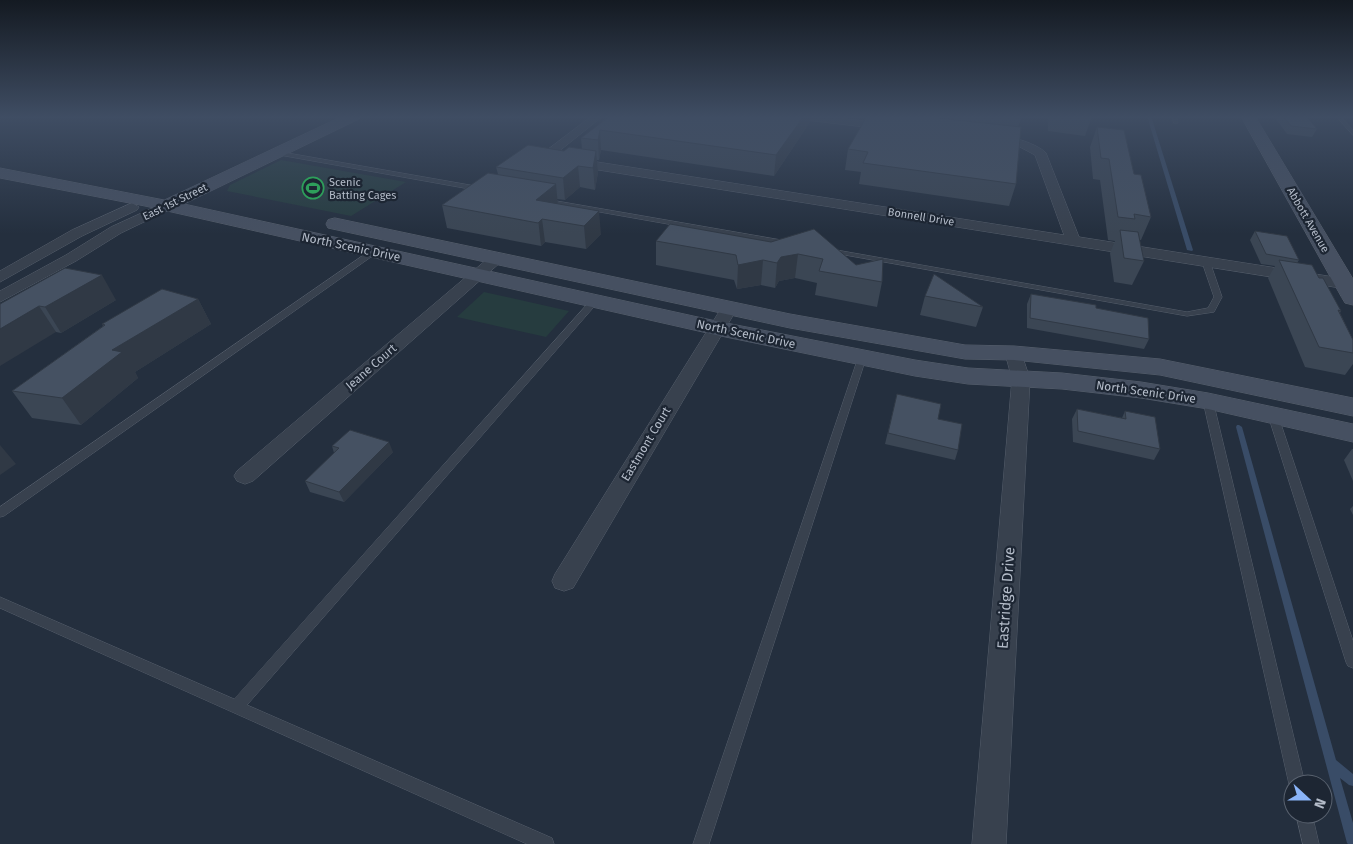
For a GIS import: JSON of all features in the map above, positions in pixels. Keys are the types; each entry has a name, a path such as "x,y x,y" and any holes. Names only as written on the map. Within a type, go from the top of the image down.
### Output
{"main road":[{"name":"East 1st Street","path":"158,196 244,155"},
{"name":"East 1st Street","path":"158,196 192,194 271,155"},
{"name":"Abbott Avenue","path":"1271,155 1350,289"},
{"path":"0,158 158,196"},
{"path":"0,173 158,196"},
{"name":"North Scenic Drive","path":"192,194 790,321 965,352 1014,353 1160,367 1353,407"},
{"name":"North Scenic Drive","path":"158,196 374,252 716,328 862,358 968,376 1062,381 1140,390 1208,401 1353,433"}],"street":[{"name":"Bonnell Drive","path":"555,155 561,160 1206,262 1350,289"},
{"path":"1041,155 1073,241"},
{"name":"East 1st Street","path":"0,277 77,233 158,196"},
{"name":"East 1st Street","path":"0,297 71,258 116,230 158,196"},
{"name":"Jeane Court","path":"245,476 497,258"},
{"name":"Eastmont Court","path":"564,582 716,328 730,308"},
{"name":"Eastridge Drive","path":"989,844 1021,379 1014,353"}],"lane":[{"path":"290,155 491,191"},
{"path":"540,200 795,245"},
{"path":"824,250 1187,314 1211,310 1218,297 1206,262"},
{"path":"0,513 374,252"},
{"path":"236,707 595,301"},
{"path":"701,844 862,358"},
{"path":"1208,401 1295,774"},
{"path":"1273,415 1353,662"},
{"path":"0,602 546,844"},
{"path":"1306,824 1311,844"}],"green space":[{"name":"Scenic Batting Cages","path":"281,160 406,182 351,216 227,191 230,185"},
{"path":"484,292 569,311 546,337 457,317"}],"building":[{"path":"513,155 595,155 593,168 578,166 563,178 496,167"},
{"path":"866,155 1019,155 1016,184 863,163"},
{"path":"1101,155 1130,155 1134,174 1141,175 1151,217 1134,214 1135,219 1118,217 1109,159 1101,158"},
{"path":"488,173 556,184 536,200 599,211 584,226 542,219 538,223 442,205"},
{"path":"670,224 771,242 814,229 856,265 883,259 882,282 819,271 823,259 798,254 781,257 777,263 763,260 738,265 736,255 656,241"},
{"path":"1120,230 1138,232 1144,261 1124,258"},
{"path":"1255,231 1287,236 1299,260 1266,254"},
{"path":"1279,260 1312,265 1319,278 1323,278 1341,311 1338,310 1353,340 1353,353 1319,347"},
{"path":"65,268 102,275 45,307 39,306 0,329 0,304"},
{"path":"934,274 983,307 925,296"},
{"path":"162,289 198,299 112,350 122,352 62,398 12,391 105,325 102,324"},
{"path":"1031,294 1096,305 1096,308 1148,318 1149,339 1030,318"},
{"path":"897,394 941,404 938,419 962,424 958,450 888,433"},
{"path":"1077,409 1126,419 1125,411 1155,417 1160,449 1078,431"},
{"path":"350,430 389,442 339,492 305,481 339,448 332,446"}],"waterway":[{"path":"1161,155 1190,250"},
{"path":"1239,427 1353,843"},
{"path":"1332,764 1353,781"}],"place":[{"name":"Scenic Batting Cages","path":"313,188"}]}
